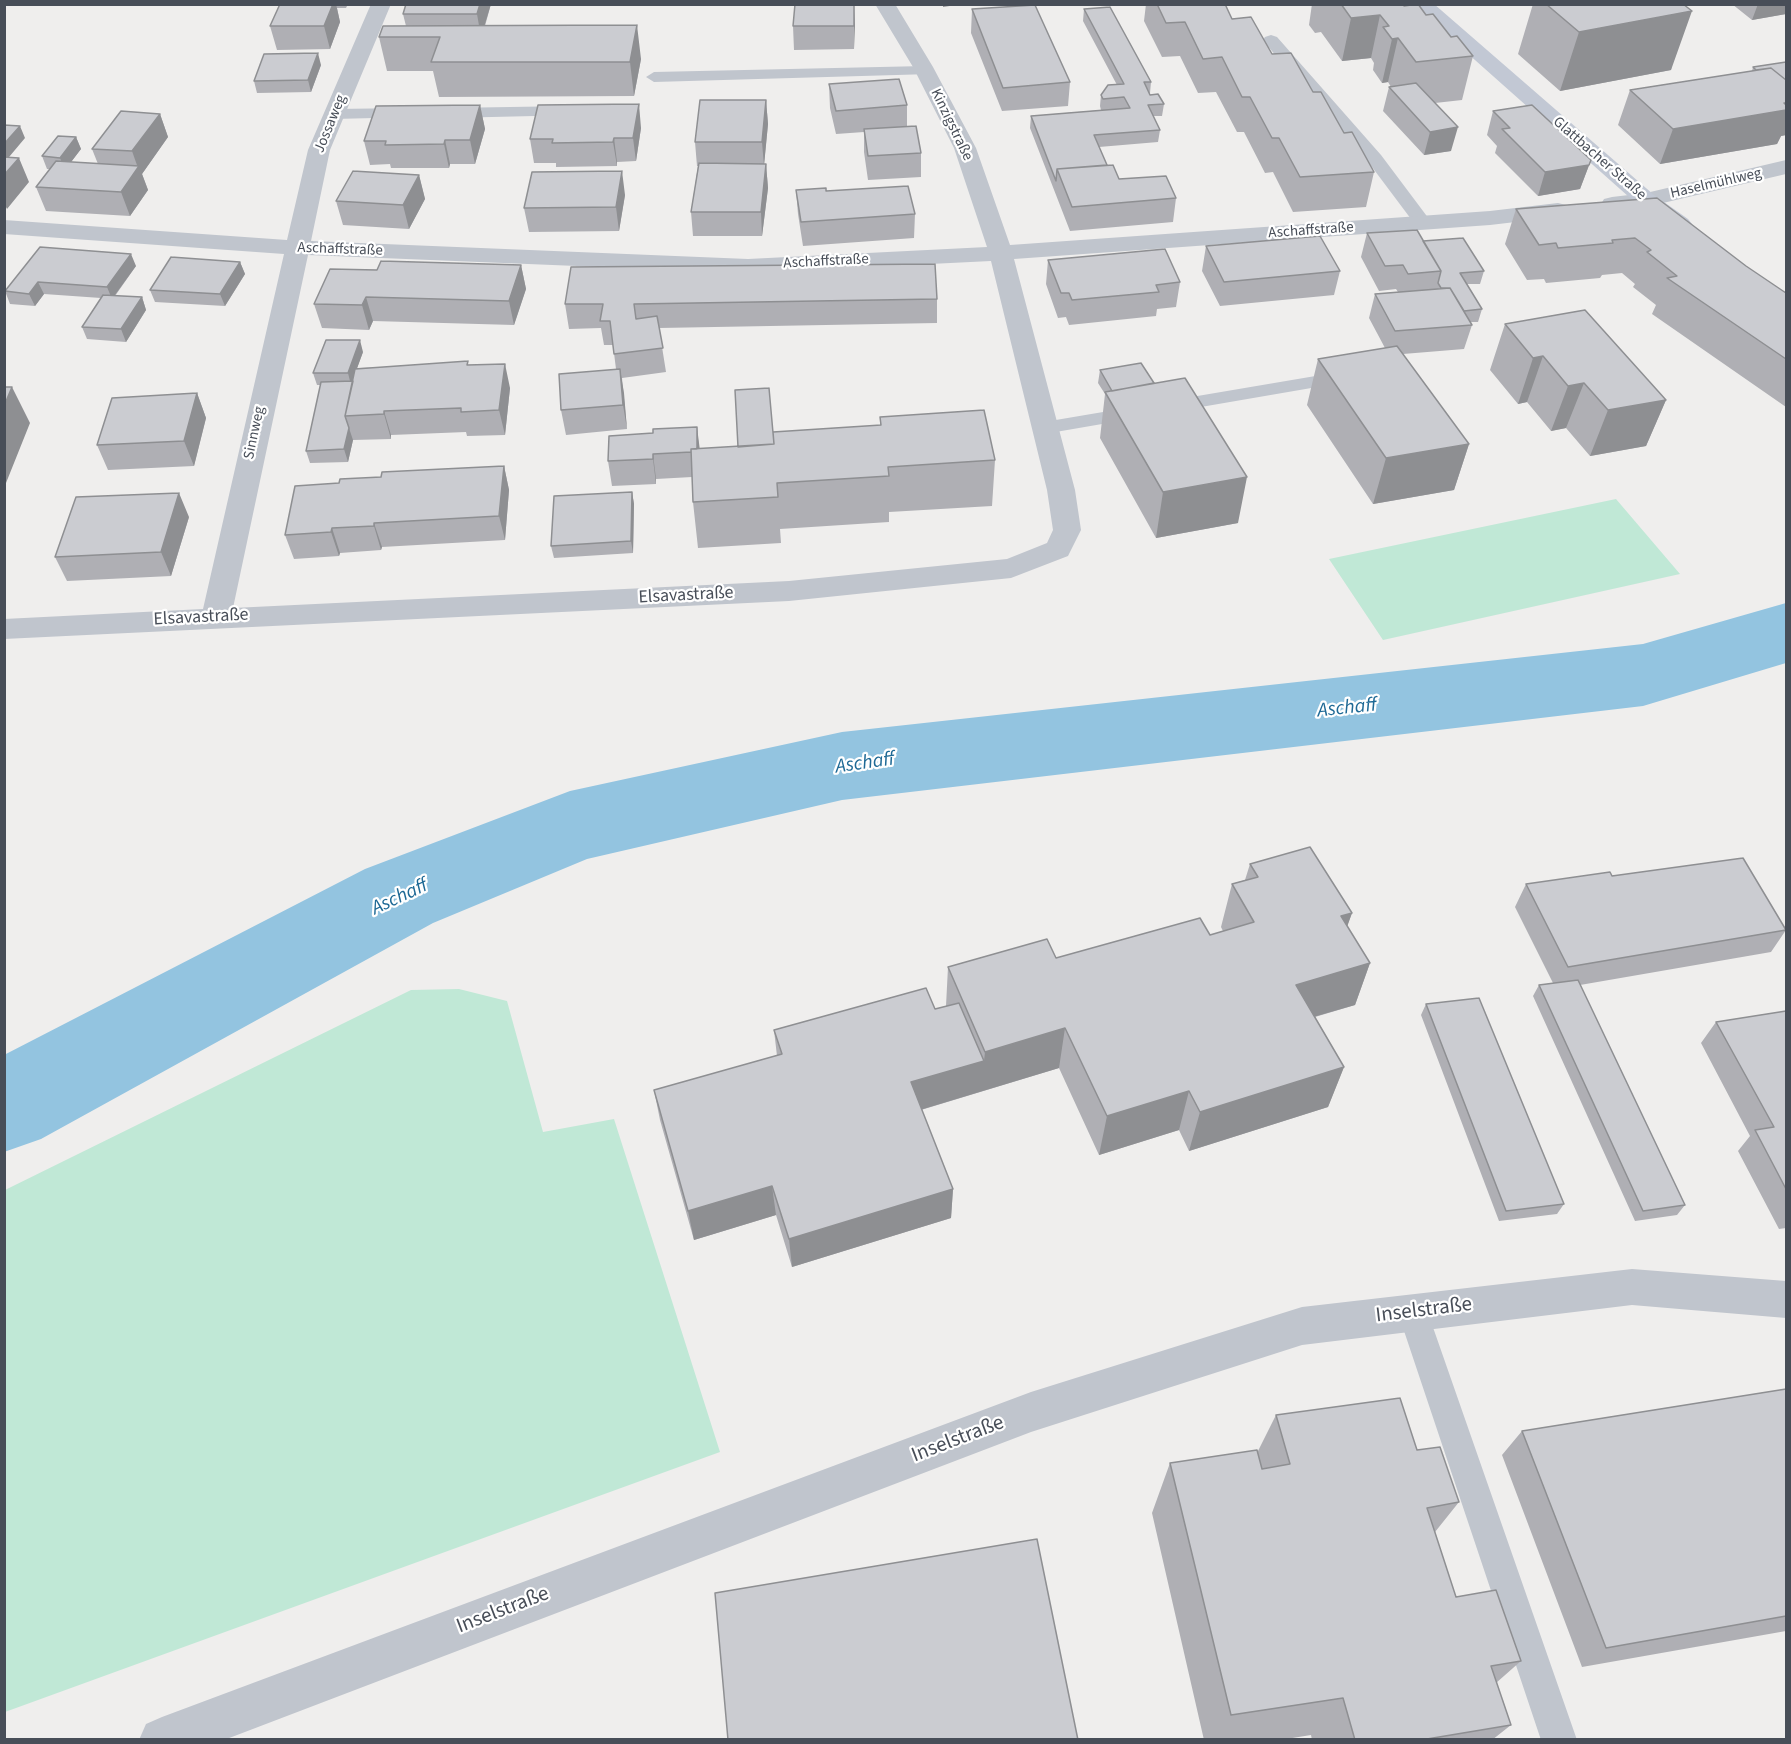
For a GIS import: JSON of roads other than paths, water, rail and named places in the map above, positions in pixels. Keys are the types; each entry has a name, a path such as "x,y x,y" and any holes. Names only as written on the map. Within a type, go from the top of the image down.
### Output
{"street":[{"name":"Jossaweg","path":"297,248 319,150 381,4"},
{"name":"Kinzigstraße","path":"885,4 925,72 965,148 1001,254"},
{"name":"Glattbacher Straße","path":"1422,4 1646,200 1702,240"},
{"name":"Haselmühlweg","path":"1646,200 1786,167"},
{"name":"Aschaffstraße","path":"4,227 297,248 748,266 1001,254 1424,223 1646,200"},
{"name":"Sinnweg","path":"216,617 297,248"},
{"name":"Elsavastraße","path":"4,629 789,591 1011,568 1058,549 1067,530 1061,490 1001,254"},
{"name":"Inselstraße","path":"162,1740 1032,1412 1302,1326 1632,1287 1786,1300"}],"lane":[{"path":"1271,40 1375,159 1424,223"},
{"path":"654,77 925,72"},
{"path":"334,114 587,111"},
{"path":"1044,428 1360,374"},
{"path":"1413,1313 1559,1740"}],"waterway":[{"name":"Aschaff","path":"4,1107 399,896 570,827 842,766 1643,675 1786,633"}]}
